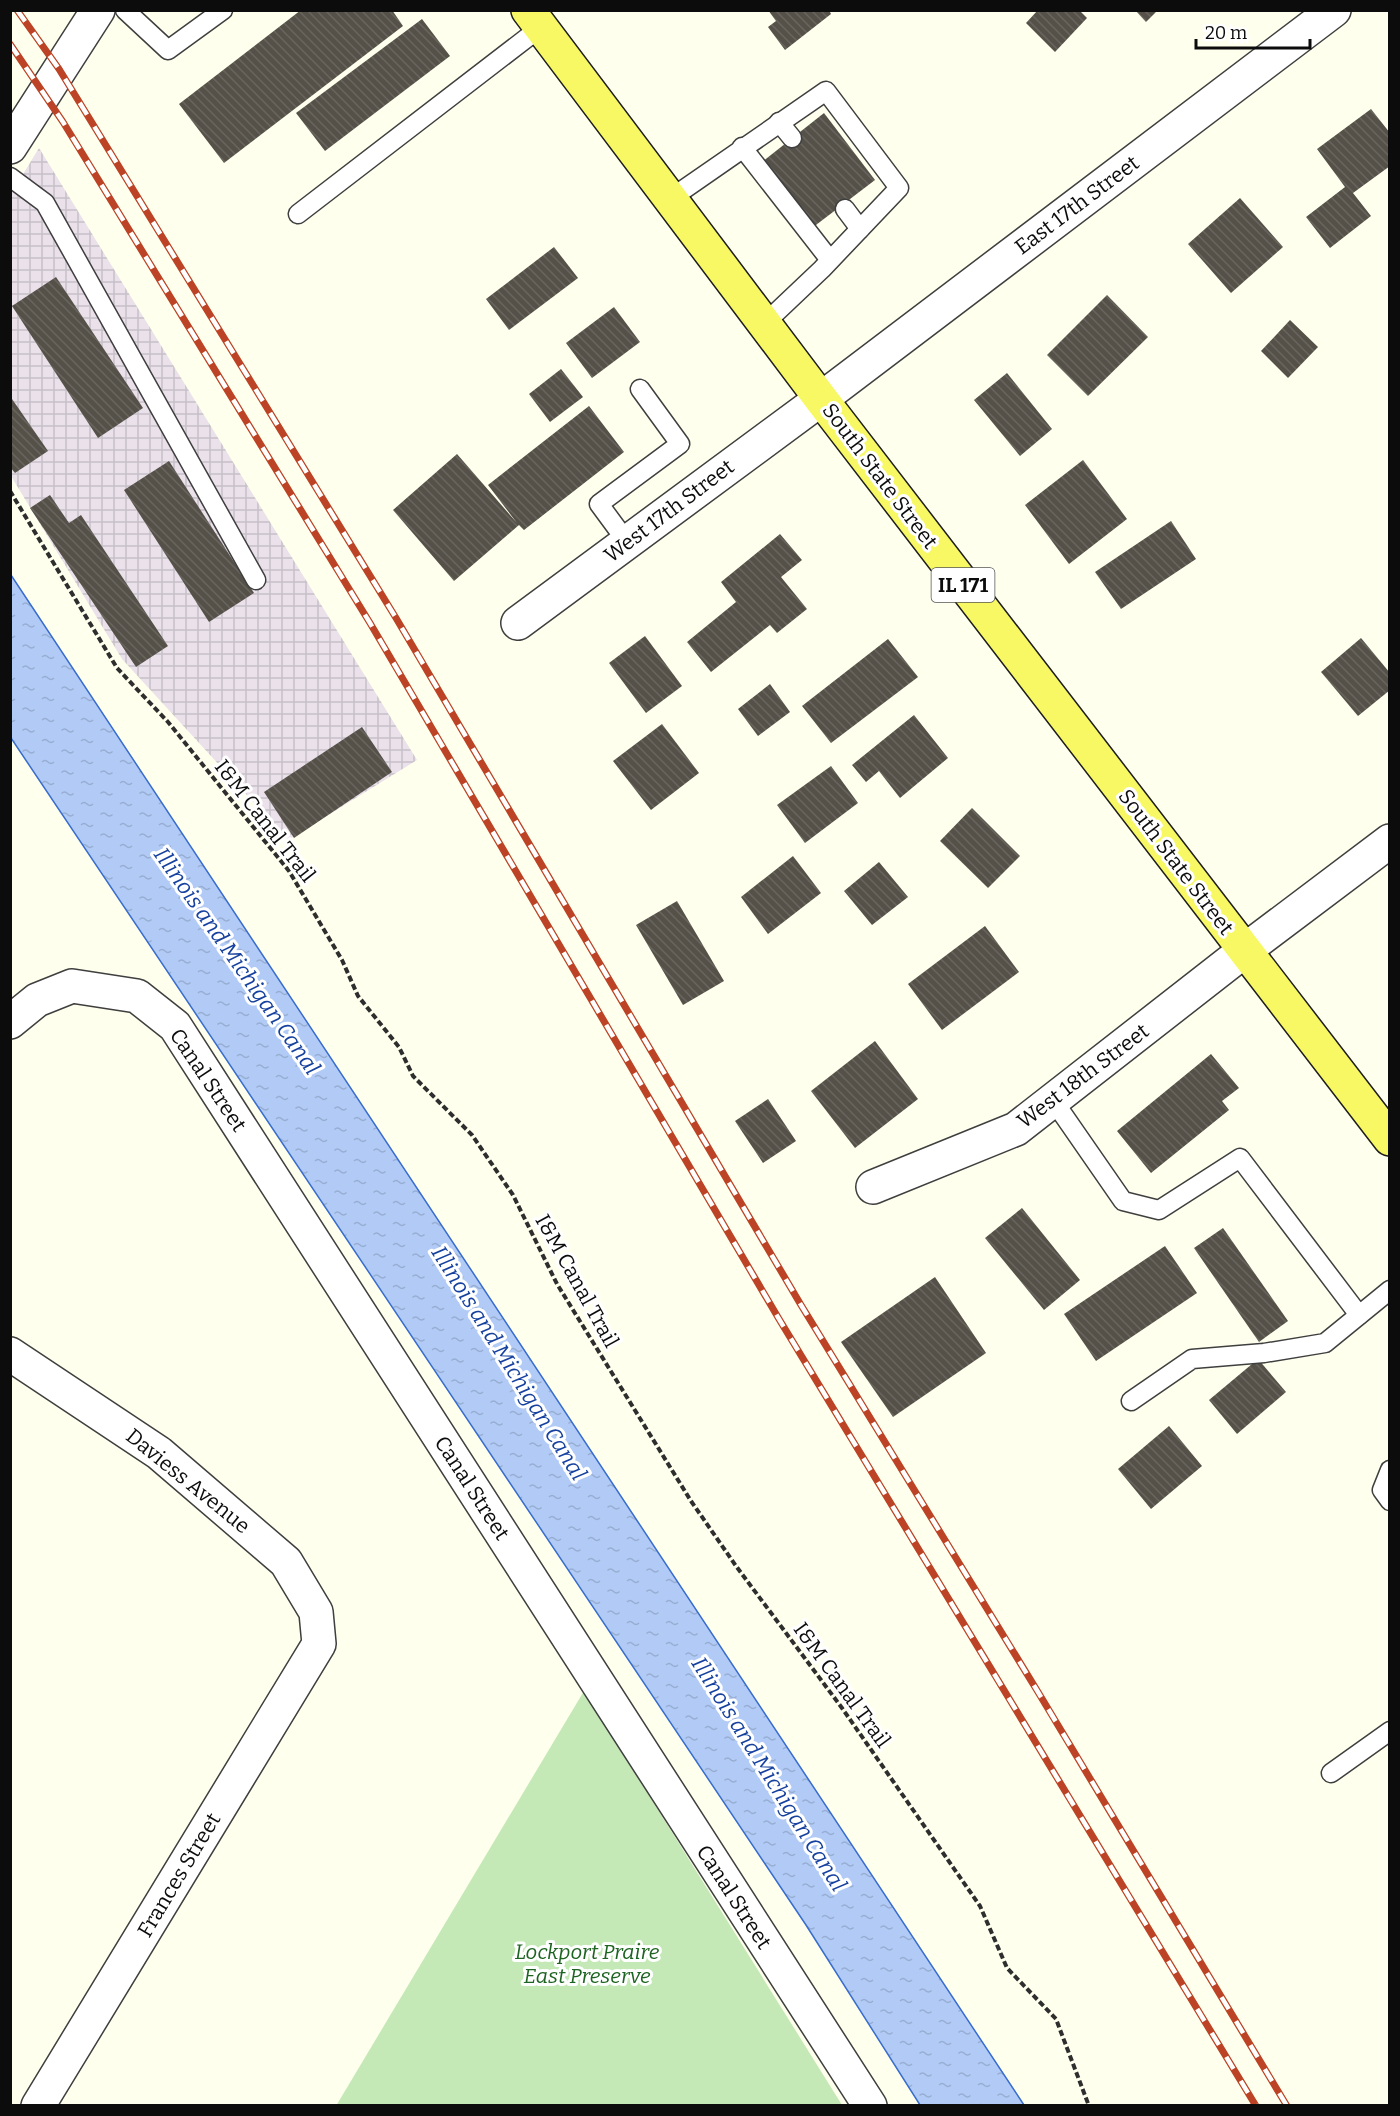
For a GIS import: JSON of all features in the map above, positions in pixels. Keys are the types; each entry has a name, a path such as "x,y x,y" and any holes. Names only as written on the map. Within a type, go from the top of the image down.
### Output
{"main road":[{"name":"South State Street","path":"534,19 821,399 1389,1139"}],"street":[{"path":"10,147 98,10"},
{"name":"East 17th Street","path":"821,399 1334,10"},
{"name":"West 17th Street","path":"518,623 821,399"},
{"name":"West 18th Street","path":"873,1187 1016,1129 1389,841"},
{"name":"Canal Street","path":"10,1022 37,1000 72,986 137,996 175,1026 870,2106"},
{"name":"Daviess Avenue","path":"10,1354 159,1452 285,1562 316,1612 319,1644"},
{"name":"Frances Street","path":"38,2106 319,1644"}],"lane":[{"path":"125,10 168,50 223,10"},
{"path":"298,214 534,19"},
{"path":"670,199 826,91 898,188 830,260 764,324"},
{"path":"780,122 792,138"},
{"path":"742,147 830,260"},
{"path":"10,177 45,203 256,580"},
{"path":"845,209 860,229"},
{"path":"627,542 599,504 680,444 640,389"},
{"path":"1053,1100 1123,1201 1160,1210 1240,1158 1359,1315"},
{"path":"1131,1401 1192,1359 1264,1353 1325,1343 1389,1290"},
{"path":"1389,1470 1382,1490 1389,1501"},
{"path":"1331,1773 1389,1731"}],"path":[{"name":"I&M Canal Trail","path":"10,491 117,668 168,722 289,871 342,960 358,996 399,1047 413,1076 472,1135 513,1195 557,1284 691,1501 736,1566 842,1708 980,1906 1007,1968 1056,2019 1089,2106"}],"shaded area":[{"path":"39,148 417,760 288,840 122,659 11,476 11,194"}],"green space":[{"name":"Lockport Praire East Preserve","path":"584,1691 842,2105 336,2106"}],"water":[{"name":"Illinois and Michigan Canal","path":"10,575 1024,2105 920,2105 806,1925 11,738"}],"building":[{"path":"301,10 392,10 403,26 224,163 179,104"},
{"path":"768,10 829,10 831,14 785,50 768,27 776,21"},
{"path":"1038,10 1079,10 1087,18 1055,52 1026,23"},
{"path":"1135,10 1158,10 1146,22"},
{"path":"422,19 450,56 325,151 296,113"},
{"path":"1371,109 1390,133 1390,166 1353,193 1371,216 1330,248 1306,217 1345,187 1317,149"},
{"path":"824,113 875,180 812,228 762,162"},
{"path":"1240,198 1283,247 1231,293 1188,244"},
{"path":"554,247 578,278 509,330 486,299"},
{"path":"56,277 143,408 98,438 12,306"},
{"path":"1107,295 1148,337 1088,396 1047,355"},
{"path":"614,307 640,342 592,378 566,343"},
{"path":"1290,320 1318,347 1288,378 1261,351"},
{"path":"561,369 583,397 550,422 529,394"},
{"path":"1007,373 1052,429 1020,456 974,400"},
{"path":"10,396 48,451 15,473 10,467"},
{"path":"589,406 624,452 524,530 519,525 454,581 393,510 457,454 517,523 488,485"},
{"path":"1083,460 1127,519 1069,564 1025,505"},
{"path":"169,461 254,593 209,622 124,490"},
{"path":"50,495 69,523 81,515 168,646 136,667 30,508"},
{"path":"1171,521 1196,559 1121,609 1095,572"},
{"path":"780,534 802,560 781,577 807,609 777,633 770,625 711,672 687,642 736,602 721,582"},
{"path":"645,636 682,686 646,713 609,663"},
{"path":"1361,638 1390,673 1390,690 1358,716 1321,672"},
{"path":"888,639 918,677 831,743 802,706"},
{"path":"770,684 790,712 758,736 738,709"},
{"path":"914,715 948,758 900,798 879,771 866,782 852,765"},
{"path":"662,724 699,773 651,810 613,761"},
{"path":"362,727 392,772 294,838 264,792"},
{"path":"831,766 858,803 805,843 777,805"},
{"path":"972,808 1020,856 988,888 940,841"},
{"path":"793,856 821,893 768,934 741,897"},
{"path":"879,862 908,897 872,925 844,891"},
{"path":"677,901 724,981 683,1005 636,925"},
{"path":"985,926 1019,972 942,1030 908,984"},
{"path":"875,1041 918,1099 855,1148 811,1091"},
{"path":"1211,1054 1239,1088 1222,1101 1229,1110 1151,1173 1117,1131"},
{"path":"768,1099 796,1141 763,1163 735,1121"},
{"path":"1022,1208 1080,1280 1044,1310 985,1238"},
{"path":"1223,1228 1288,1321 1259,1342 1194,1248"},
{"path":"1165,1246 1197,1293 1096,1361 1064,1314"},
{"path":"935,1277 986,1353 893,1417 841,1342"},
{"path":"1258,1359 1286,1392 1237,1434 1209,1400"},
{"path":"1169,1426 1202,1466 1151,1509 1118,1469"}],"railway":[{"path":"17,10 59,69 396,618 801,1305 1038,1692 1287,2106"},
{"path":"10,44 63,122 370,623 779,1319 1256,2106"}]}
